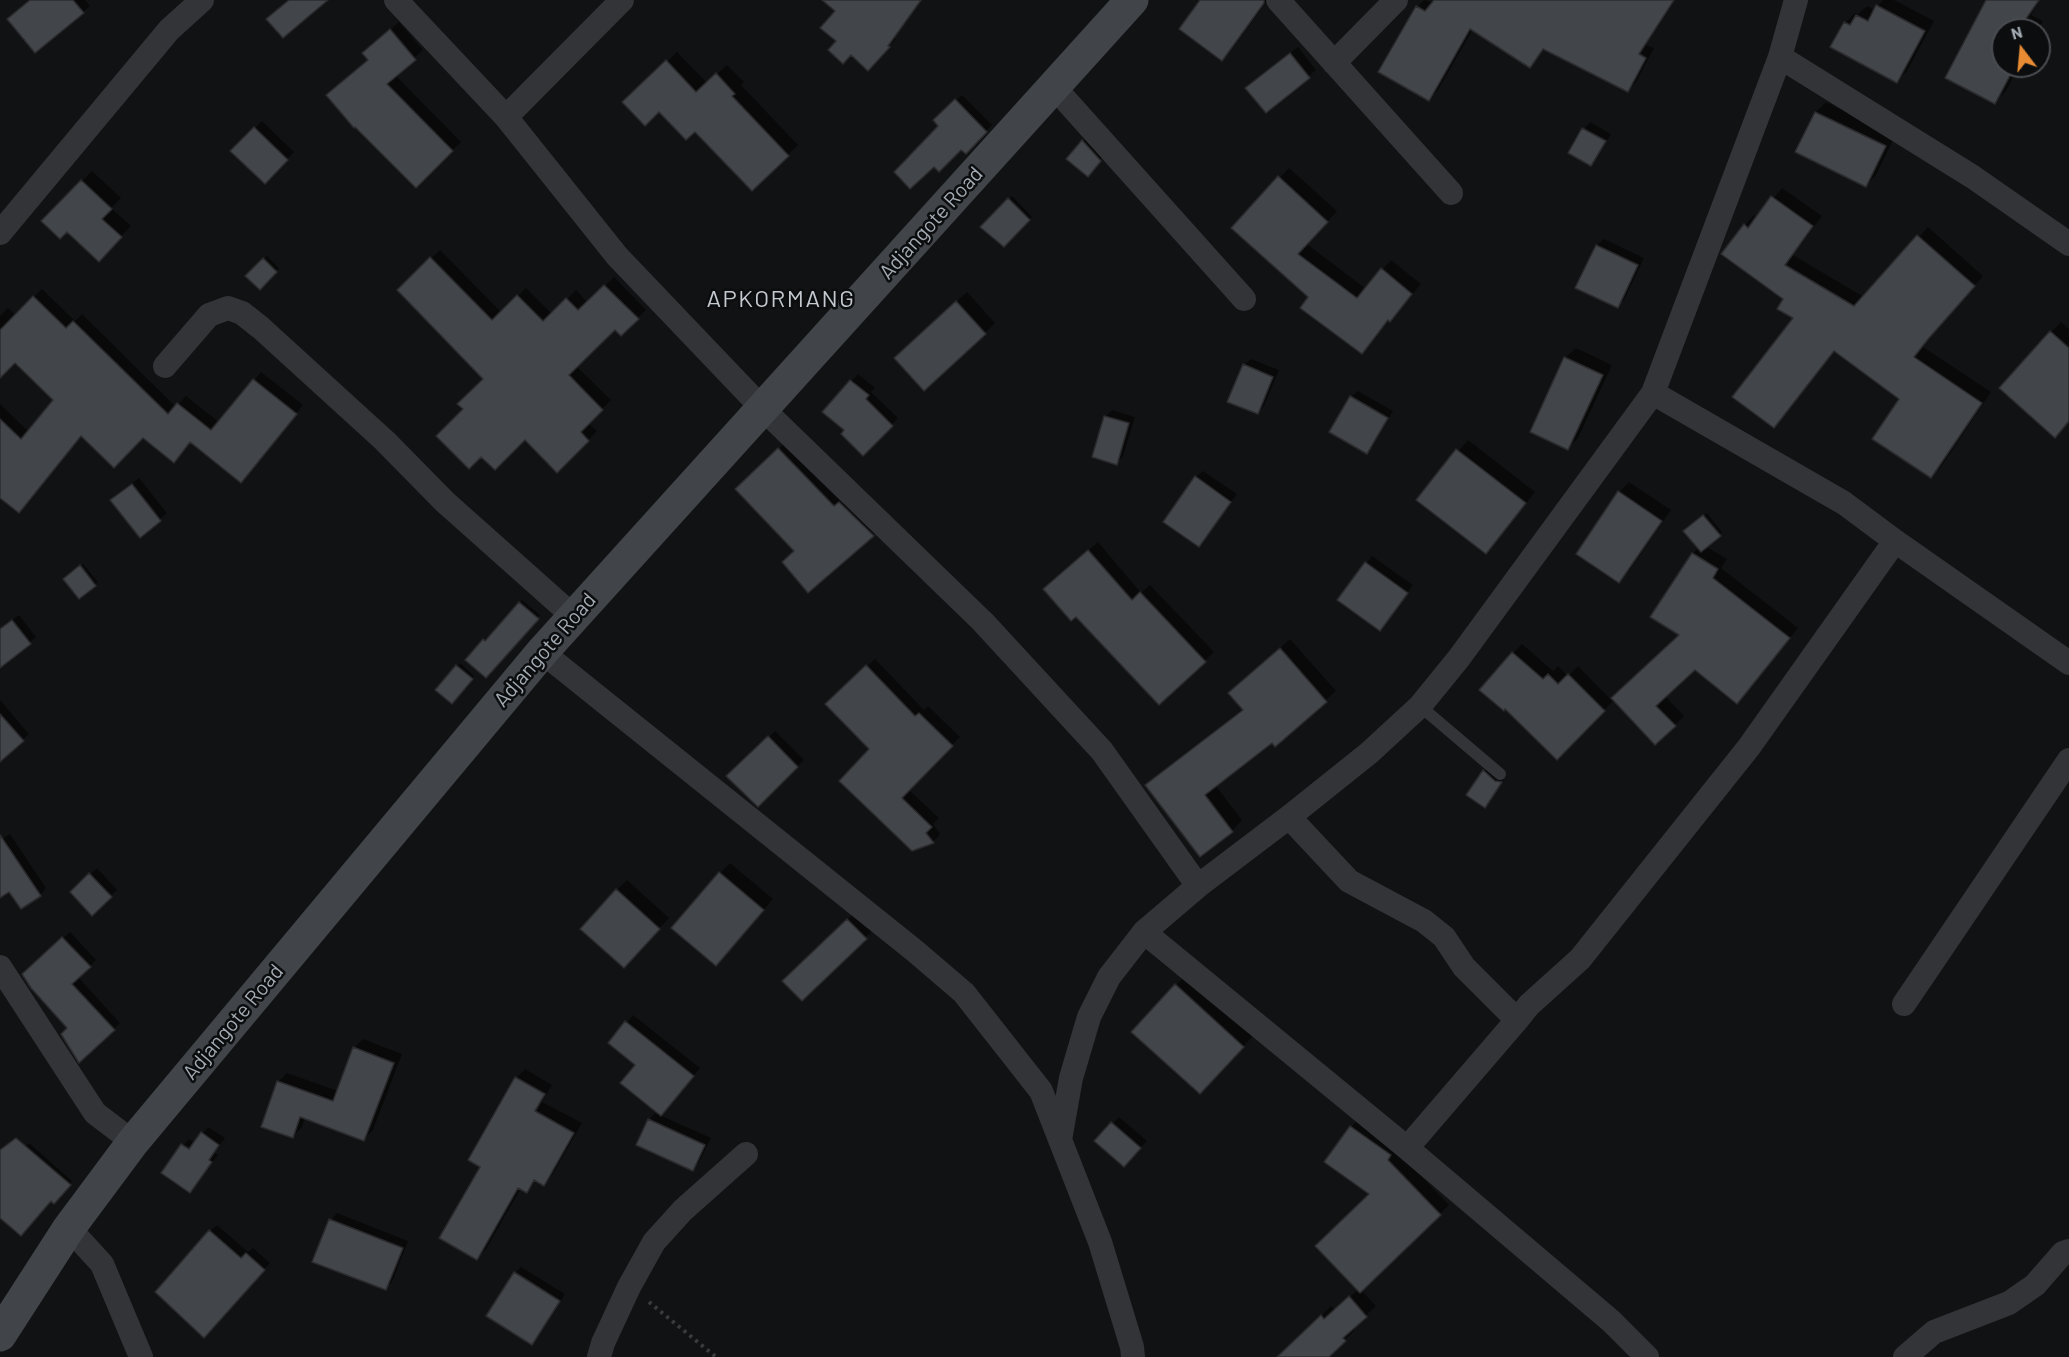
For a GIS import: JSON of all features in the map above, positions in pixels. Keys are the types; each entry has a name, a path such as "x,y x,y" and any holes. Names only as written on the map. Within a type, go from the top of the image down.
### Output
{"street":[{"path":"0,233 170,30 202,0"},
{"path":"396,0 506,117 617,256 763,409 983,622 1102,751 1198,886"},
{"path":"506,117 622,0"},
{"name":"Adjangote Road","path":"0,1335 69,1228 133,1142 542,652 1132,0"},
{"path":"1278,0 1451,193"},
{"path":"1334,63 1396,0"},
{"path":"1060,1140 1071,1078 1089,1017 1108,977 1144,932 1198,886 1369,753 1420,706 1460,658 1653,393 1780,57 1796,0"},
{"path":"1780,57 1974,177 2069,244"},
{"path":"1054,87 1244,299"},
{"path":"165,366 209,315 228,308 242,314 261,328 377,433 445,502 573,616"},
{"path":"1653,393 1844,503 1894,541 2069,663"},
{"path":"1407,1148 1529,1005 1580,959 1749,747 1894,541"},
{"path":"542,652 915,951 964,993 1041,1091 1100,1242 1133,1357"},
{"path":"1904,1004 2069,760"},
{"path":"1289,817 1349,881 1424,921 1444,937 1464,967 1517,1020"},
{"path":"1144,932 1407,1148 1611,1321 1647,1357"},
{"path":"0,967 95,1113 133,1142"},
{"path":"599,1357 603,1343 629,1287 654,1242 683,1210 747,1154"},
{"path":"69,1228 102,1264 141,1357"},
{"path":"1905,1357 1934,1332 2009,1303 2035,1285 2063,1253 2069,1251"}],"lane":[{"path":"1420,706 1500,774"}],"path":[{"path":"629,1287 716,1357"}],"building":[{"path":"30,0 73,0 84,13 35,53 7,19"},
{"path":"289,0 328,0 283,38 266,19"},
{"path":"822,0 921,0 888,46 890,47 868,71 851,55 843,64 828,50 836,41 820,28 835,11"},
{"path":"1200,0 1264,0 1222,61 1179,29"},
{"path":"1434,0 1674,0 1639,54 1646,58 1628,92 1543,49 1530,68 1470,29 1429,101 1378,72 1416,6 1425,11"},
{"path":"1986,0 2039,0 2027,18 1991,18 1991,78 2009,78 1995,104 1945,78"},
{"path":"1876,5 1925,31 1897,83 1830,47 1844,22 1850,25 1856,15 1868,21"},
{"path":"390,29 416,60 387,84 453,151 416,188 354,128 326,95 368,60 362,53"},
{"path":"1290,53 1310,78 1266,113 1245,88"},
{"path":"666,60 696,92 716,73 735,94 732,96 789,156 752,191 695,132 686,140 659,112 645,126 622,102"},
{"path":"955,99 987,132 966,154 961,150 939,172 934,167 910,189 894,172 938,126 933,120"},
{"path":"1815,112 1886,146 1866,187 1795,152"},
{"path":"254,127 288,160 265,184 230,151"},
{"path":"1582,128 1606,141 1591,166 1568,153"},
{"path":"1082,140 1101,161 1088,177 1066,159"},
{"path":"1278,176 1328,222 1298,254 1357,298 1381,268 1412,294 1362,354 1300,308 1308,297 1231,228"},
{"path":"81,180 112,209 102,219 122,237 99,262 67,232 60,239 41,221"},
{"path":"1771,196 1813,226 1785,265 1854,306 1917,235 1975,286 1914,357 1982,403 1931,478 1872,439 1899,399 1834,351 1774,428 1732,397 1793,318 1777,309 1783,299 1721,254 1744,224 1748,228"},
{"path":"1008,198 1030,220 1004,247 980,227"},
{"path":"1596,245 1638,265 1618,308 1575,288"},
{"path":"430,257 492,320 517,295 543,321 566,298 578,310 604,285 639,319 621,336 615,330 569,375 603,410 581,432 589,441 557,473 525,440 495,470 481,457 469,469 436,436 463,409 457,404 483,379 397,290"},
{"path":"263,258 277,272 260,290 245,276"},
{"path":"33,296 66,328 73,321 168,414 177,403 211,430 253,379 297,414 241,483 190,442 174,463 143,438 114,468 81,436 19,513 0,498 0,419 21,439 53,400 15,363 0,378 0,330"},
{"path":"956,301 986,334 924,391 894,358"},
{"path":"2050,331 2069,348 2069,421 2055,438 1999,388"},
{"path":"1564,357 1603,375 1568,450 1530,432"},
{"path":"1243,364 1273,377 1258,414 1227,402"},
{"path":"850,380 869,395 866,399 893,426 863,456 841,434 844,430 822,412"},
{"path":"1350,396 1388,418 1367,454 1329,432"},
{"path":"1104,416 1129,423 1117,465 1092,457"},
{"path":"778,448 834,506 839,502 874,536 808,593 782,562 794,551 735,489"},
{"path":"1456,449 1526,503 1486,554 1416,500"},
{"path":"1195,476 1231,502 1199,547 1163,522"},
{"path":"132,484 161,521 140,538 110,500"},
{"path":"1618,491 1662,521 1619,583 1576,554"},
{"path":"1703,515 1721,536 1701,552 1683,531"},
{"path":"1088,550 1132,600 1140,592 1206,662 1159,705 1076,617 1071,621 1043,589"},
{"path":"1692,553 1718,569 1713,578 1790,638 1737,704 1695,670 1656,706 1676,726 1655,745 1611,698 1679,635 1650,617"},
{"path":"1365,562 1408,593 1380,631 1337,600"},
{"path":"80,565 96,586 79,599 63,579"},
{"path":"519,602 539,619 486,678 465,660"},
{"path":"12,620 31,644 0,668 0,629"},
{"path":"1280,648 1327,702 1275,747 1272,743 1205,795 1233,832 1200,857 1145,785 1243,710 1228,693"},
{"path":"1512,652 1543,679 1548,674 1558,684 1568,674 1605,711 1557,760 1505,709 1504,711 1479,690"},
{"path":"456,665 473,679 452,704 435,690"},
{"path":"866,665 915,716 919,713 953,746 902,798 932,827 926,833 934,843 912,851 839,781 869,749 825,704"},
{"path":"0,714 24,741 0,762"},
{"path":"768,736 798,767 758,807 726,776"},
{"path":"1483,770 1495,781 1502,782 1485,808 1466,795"},
{"path":"0,835 41,896 21,909 9,892 0,898"},
{"path":"719,872 764,910 716,966 671,928"},
{"path":"89,873 112,897 92,916 70,892"},
{"path":"616,889 660,929 624,968 580,929"},
{"path":"847,919 867,939 802,1001 782,981"},
{"path":"62,937 91,967 72,984 115,1030 79,1063 61,1034 67,1028 31,988 22,974"},
{"path":"1175,984 1244,1047 1200,1094 1131,1032"},
{"path":"625,1021 694,1076 661,1116 620,1083 635,1065 608,1043"},
{"path":"353,1047 394,1063 364,1141 300,1117 293,1138 261,1127 277,1081 333,1101"},
{"path":"515,1077 545,1094 535,1111 574,1133 544,1186 534,1180 527,1193 518,1188 477,1260 439,1238 480,1167 468,1160"},
{"path":"648,1119 705,1145 693,1171 636,1145"},
{"path":"1111,1122 1141,1148 1124,1167 1094,1141"},
{"path":"1350,1126 1391,1155 1388,1160 1441,1215 1360,1293 1315,1246 1369,1194 1324,1162"},
{"path":"201,1132 219,1145 209,1160 212,1162 190,1193 161,1173 181,1144 189,1149"},
{"path":"16,1138 71,1185 54,1204 51,1201 21,1236 0,1218 0,1150"},
{"path":"329,1219 403,1248 386,1290 312,1262"},
{"path":"209,1230 241,1258 246,1253 265,1270 204,1338 155,1292"},
{"path":"514,1272 560,1301 532,1345 486,1316"},
{"path":"1349,1296 1367,1317 1343,1338 1346,1341 1329,1357 1277,1357 1321,1315 1324,1319"}],"district":[{"name":"APKORMANG","path":"781,299"}]}
